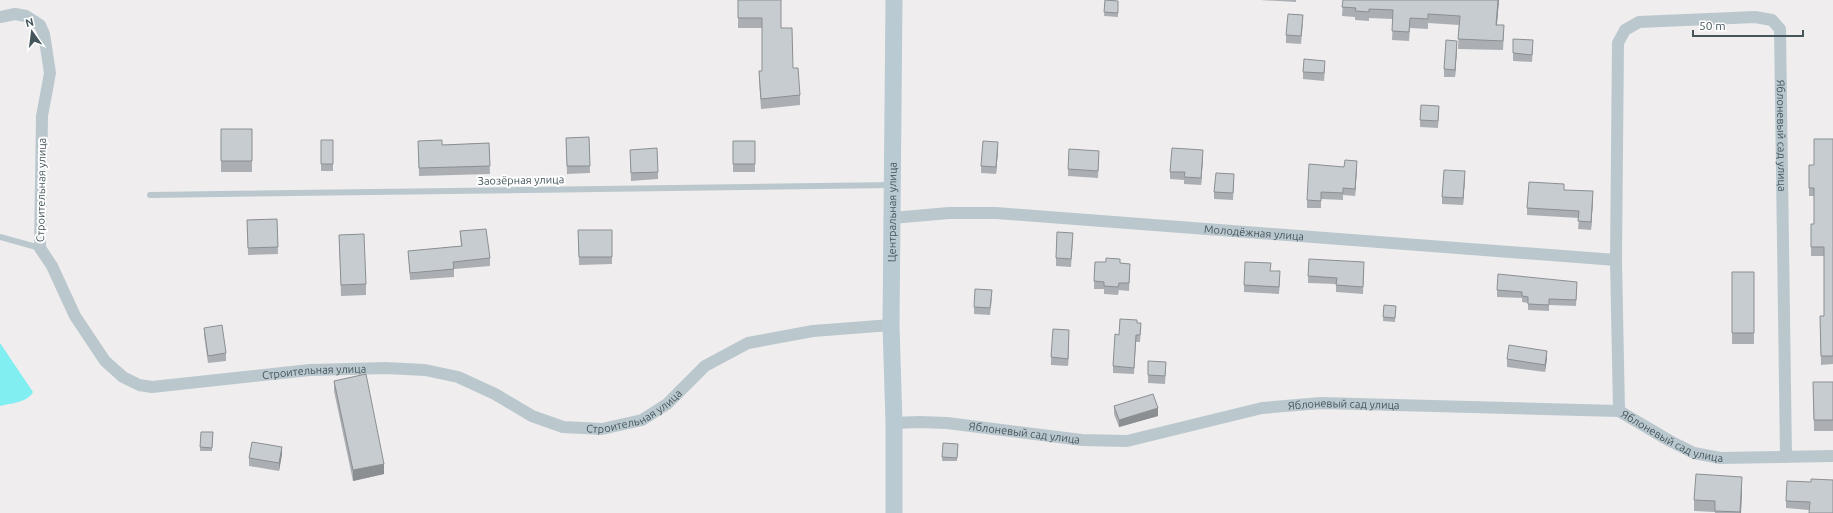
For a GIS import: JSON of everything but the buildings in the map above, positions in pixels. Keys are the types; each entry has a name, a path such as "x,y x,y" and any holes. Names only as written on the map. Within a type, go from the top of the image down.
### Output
{"street":[{"name":"Центральная улица","path":"894,0 891,325 894,423 894,513"},
{"name":"Строительная улица","path":"0,17 15,14 26,16 40,25 44,34 50,73 42,116 40,248 52,266 75,316 105,361 123,377 139,386 152,387 310,370 386,368 425,370 458,377 495,394 532,416 563,427 602,429 642,420 667,404 705,366 748,343 813,331 891,325"},
{"name":"Яблоневый сад улица","path":"1616,260 1618,43 1626,30 1639,22 1754,18 1772,20 1780,29 1786,457"},
{"name":"Молодёжная улица","path":"892,218 949,214 996,213 1616,260"},
{"path":"1616,260 1619,411"},
{"name":"Яблоневый сад улица","path":"894,423 947,423 1082,440 1127,441 1262,408 1320,403 1619,411 1670,441 1694,453 1720,458 1833,456"}],"lane":[{"name":"Заозёрная улица","path":"150,195 893,185"},
{"path":"0,237 40,248"}],"water":[{"path":"0,343 33,392 30,396 23,400 0,406"}]}
